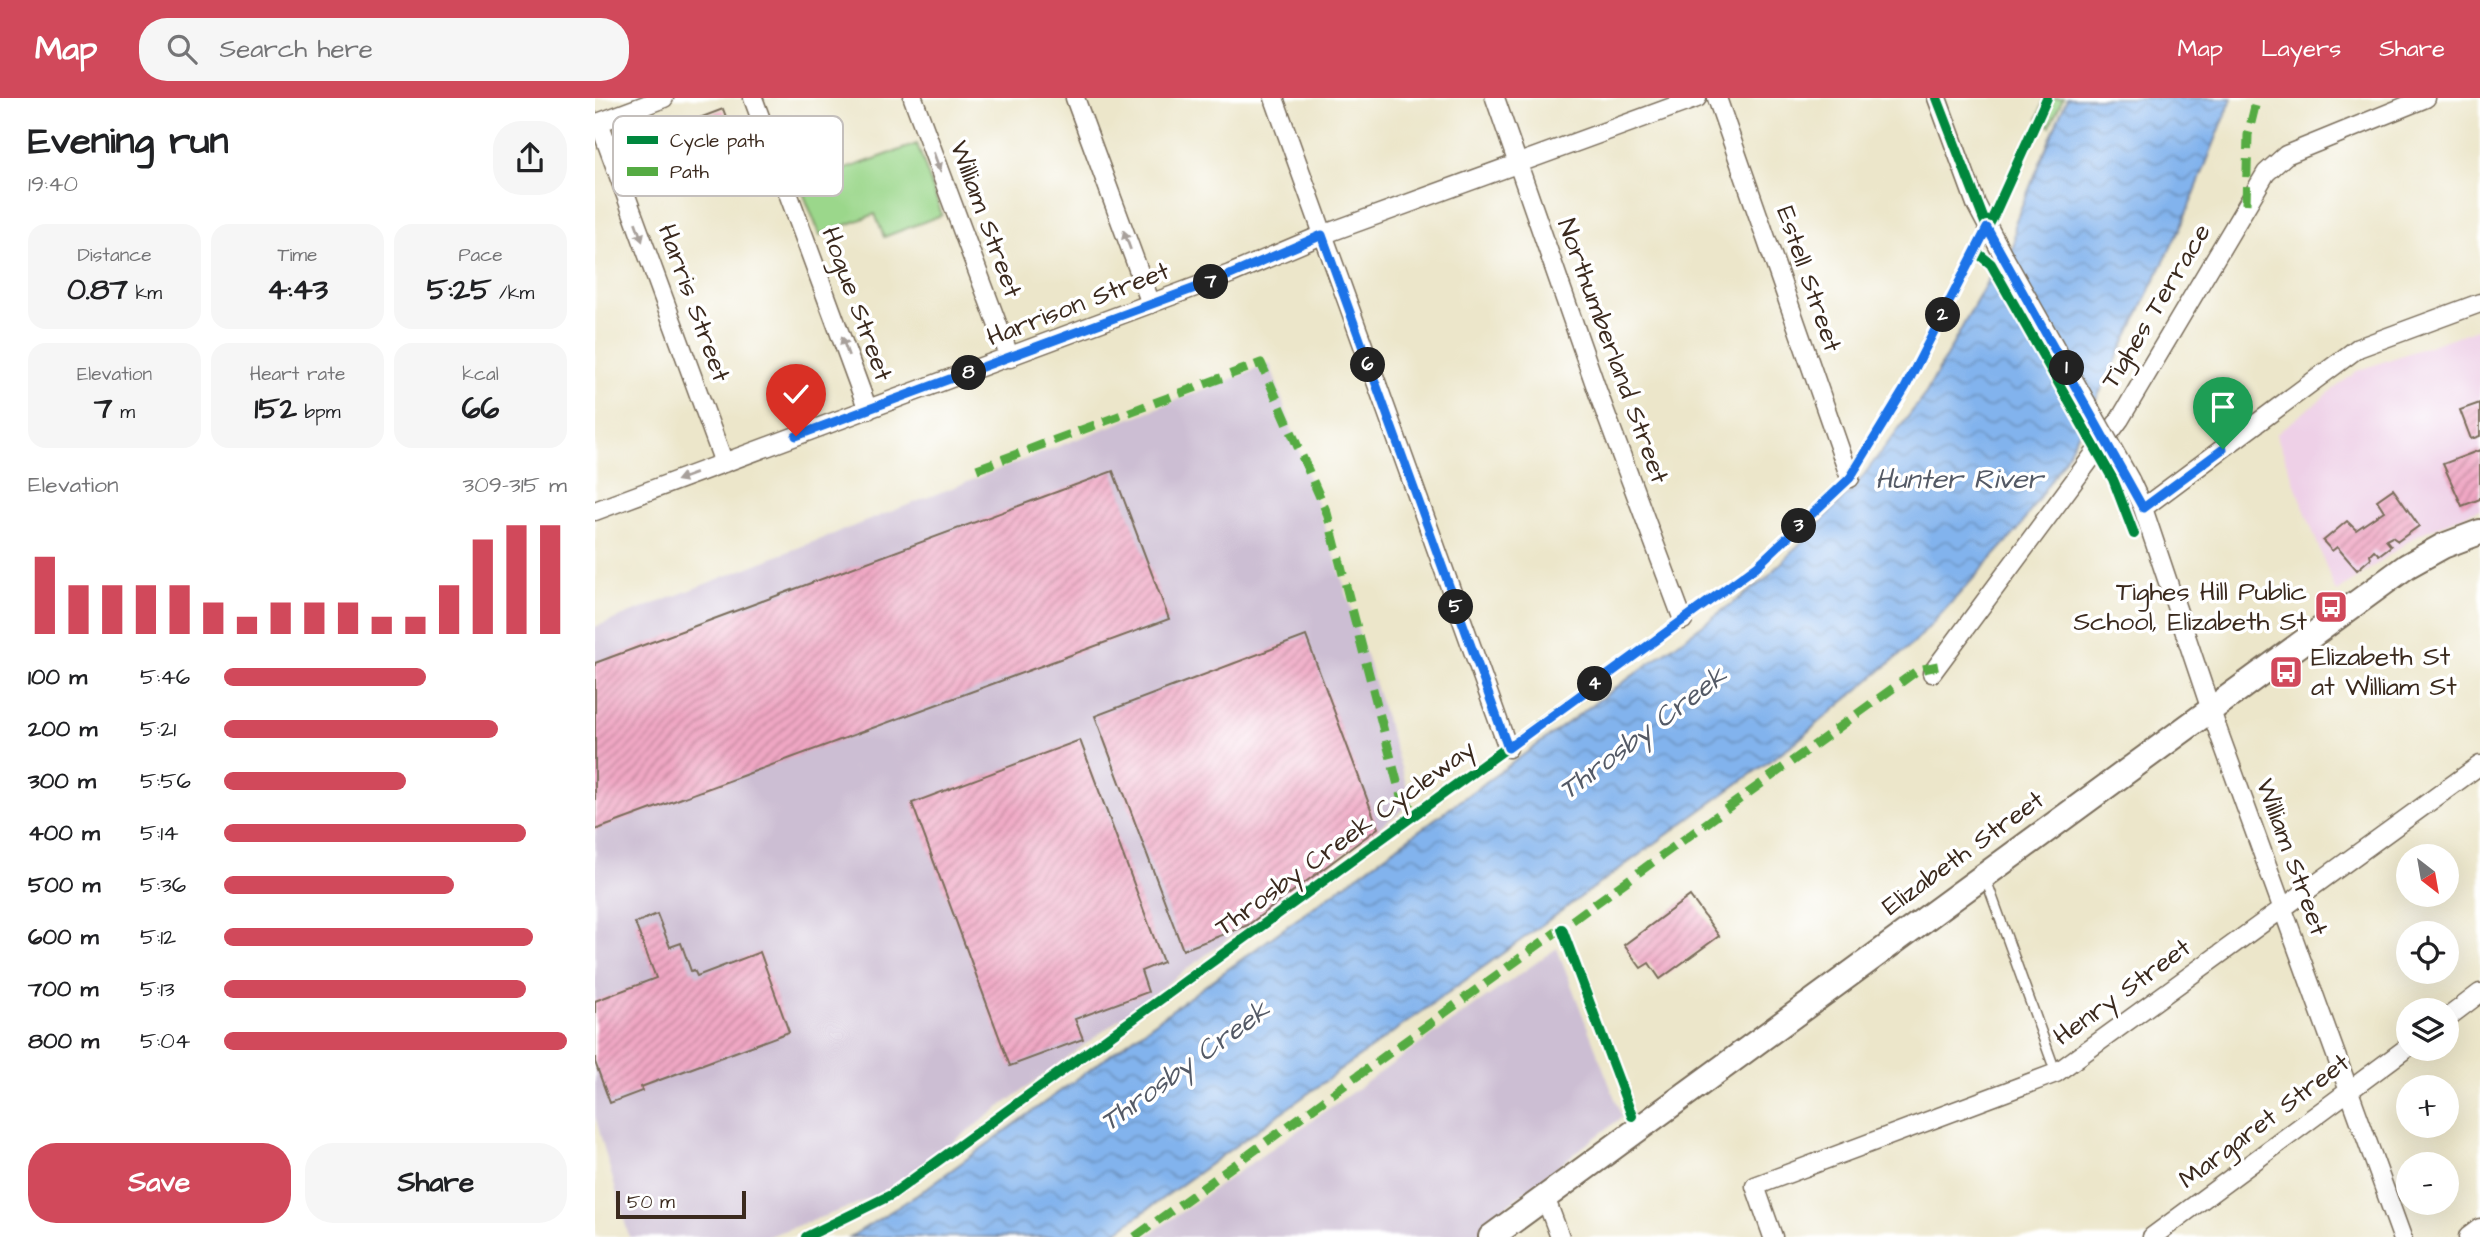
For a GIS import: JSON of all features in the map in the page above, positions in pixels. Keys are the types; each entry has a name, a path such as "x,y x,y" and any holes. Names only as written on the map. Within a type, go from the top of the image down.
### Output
{"main road":[{"name":"Elizabeth Street","path":"1491,1237 2407,566 2443,546 2480,532"}],"street":[{"path":"616,116 664,98"},
{"name":"Hogue Street","path":"753,98 760,116"},
{"name":"William Street","path":"913,98 1010,358"},
{"path":"1075,98 1151,304"},
{"path":"1274,98 1508,748"},
{"name":"Northumberland Street","path":"1495,98 1598,393 1683,620"},
{"name":"Harrison Street","path":"595,511 1230,275 1322,235 1697,98"},
{"name":"Estell Street","path":"1717,98 1850,478"},
{"name":"William Street","path":"1937,98 1976,204 2136,494 2402,1237"},
{"name":"Tighes Terrace","path":"1932,673 2120,419 2266,173 2285,155 2426,98"},
{"name":"Harris Street","path":"597,123 613,166"},
{"name":"Harris Street","path":"624,196 725,463"},
{"name":"Hogue Street","path":"789,196 868,410"},
{"path":"2136,494 2358,348 2480,303"},
{"name":"Henry Street","path":"1773,1237 1755,1186 2056,1073 2480,765"},
{"path":"2459,1009 2480,993"},
{"name":"Margaret Street","path":"2152,1237 2396,1056"},
{"path":"1545,1197 1560,1237"},
{"path":"2468,1237 2480,1228"}],"lane":[{"path":"1984,874 2056,1073"}],"shaded area":[{"path":"2480,328 2480,509 2417,535 2336,593 2276,434 2357,371"},
{"path":"1270,364 1336,560 1412,803 892,1187 850,1207 766,1237 629,1237 595,1116 595,627"},
{"path":"1557,948 1622,1117 1489,1219 1503,1237 1146,1237"}],"green space":[{"path":"2045,98 2063,98 2050,126 2038,118"},
{"path":"917,144 942,215 884,237 875,214 820,235 804,196 843,196 843,170"}],"water":[{"name":"Hunter River","path":"2067,98 2232,98 2183,222 2067,455 2018,530 1917,640 1797,741 1109,1237 850,1237 917,1195 1767,578 1856,485 1926,393 1988,280 2014,245 2015,223"}],"building":[{"path":"723,109 726,116 705,116"},
{"path":"2480,403 2480,436 2471,439 2460,410"},
{"path":"2480,450 2480,499 2462,506 2443,464"},
{"path":"1113,471 1169,619 595,830 595,663"},
{"path":"2393,489 2419,526 2398,541 2392,537 2386,540 2391,546 2379,555 2374,550 2370,554 2371,558 2357,570 2337,547 2332,551 2323,541 2347,521 2356,530 2384,511 2377,500"},
{"path":"1306,636 1378,828 1248,925 1183,950 1095,716"},
{"path":"1080,740 1163,962 1141,971 1148,992 1075,1019 1083,1039 1010,1066 912,803"},
{"path":"1690,896 1719,936 1660,979 1649,963 1641,968 1624,945"},
{"path":"657,914 670,947 681,943 691,971 694,970 697,976 760,952 789,1032 641,1087 642,1091 610,1103 595,1062 595,1001 656,978 635,923"}],"marked path":[{"path":"2246,204 2248,135 2257,98"},
{"path":"977,469 1261,363 1327,513 1400,793 1416,815"},
{"path":"1135,1237 1918,670 1938,666"}],"cycle path":[{"path":"1937,98 1987,228"},
{"name":"Throsby Creek Cycleway","path":"806,1237 891,1195 1757,566 1850,478 1905,388 1994,215 2047,98"},
{"path":"1975,251 1991,264 2113,479 2134,534"},
{"path":"1562,929 1632,1116"}],"place":[{"name":"Tighes Hill Public School, Elizabeth St","path":"2331,607"},
{"name":"Elizabeth St at William St","path":"2286,672"}],"route":[{"path":"796,436 1230,275 1322,235 1508,748 1757,566 1850,478 1905,388 1987,228 2130,480 2143,508 2223,449"}],"water label":[{"name":"Throsby Creek","path":"1643,733"},
{"name":"Throsby Creek","path":"1185,1066"}]}
